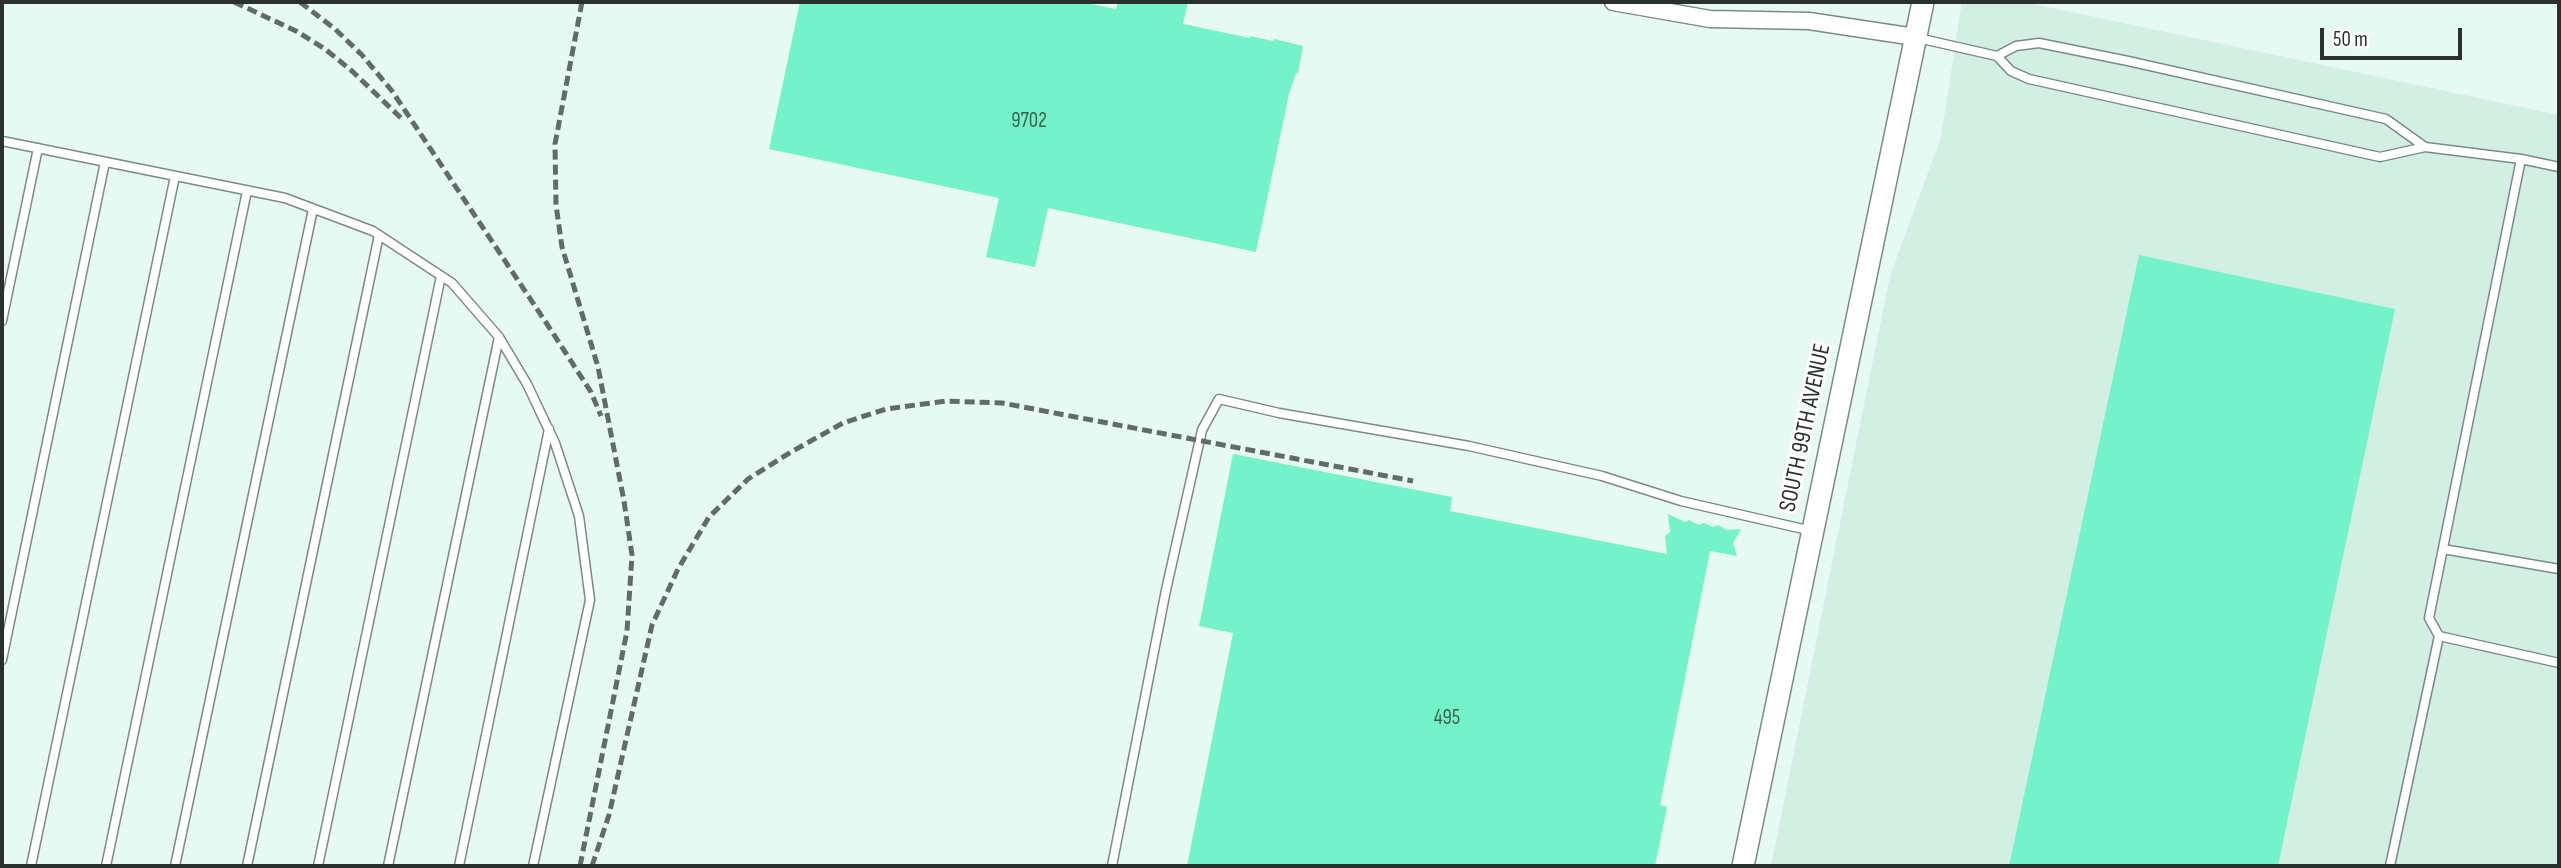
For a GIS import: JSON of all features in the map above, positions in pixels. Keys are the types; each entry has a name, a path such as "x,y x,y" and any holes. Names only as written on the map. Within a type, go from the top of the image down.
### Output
{"main road":[{"name":"SOUTH 99TH AVENUE","path":"1743,866 1923,2"}],"street":[{"path":"1613,2 1710,19 1809,20 1915,37"}],"lane":[{"path":"1915,37 1997,56 2011,71 2029,79 2380,157 2425,147 2521,159 2559,167"},
{"path":"1997,56 2016,46 2039,43 2128,61 2386,119 2425,147"},
{"path":"2,141 285,198 379,235 452,284 499,337 527,384 549,429 579,516 590,600 533,866"},
{"path":"2,321 38,148"},
{"path":"2390,866 2439,636 2429,618 2521,159"},
{"path":"2,660 105,162"},
{"path":"31,866 175,176"},
{"path":"106,866 247,191"},
{"path":"175,866 313,209"},
{"path":"247,866 379,235"},
{"path":"318,866 441,276"},
{"path":"388,866 499,337"},
{"path":"1112,866 1166,590 1202,430 1219,399 1279,413 1469,446 1602,476 1682,501 1812,531"},
{"path":"458,866 549,429"},
{"path":"2443,549 2559,569"},
{"path":"2439,636 2559,663"}],"shaded area":[{"path":"1962,2 2024,2 2559,115 2559,866 1771,866 1890,276 1941,137"}],"building":[{"path":"800,2 1081,2 1116,9 1118,2 1188,2 1183,24 1303,46 1298,73 1289,94 1256,252 1048,208 1035,267 986,257 999,198 769,149"},
{"path":"2139,255 2395,309 2278,866 2009,866"},
{"path":"1233,454 1452,497 1450,511 1667,554 1665,536 1670,532 1668,514 1699,525 1704,523 1713,527 1718,525 1727,530 1741,529 1733,543 1737,556 1710,551 1660,805 1667,807 1655,866 1187,866 1233,633 1199,626"}],"railway":[{"path":"234,2 296,31 325,49 402,119"},
{"path":"300,2 335,29 362,55 392,91 591,392 601,416"},
{"path":"580,866 627,631 632,555 598,367 562,247 556,205 555,144 582,2"},
{"path":"592,866 609,815 652,625 678,569 709,517 748,479 843,423 886,409 946,401 1002,403 1413,481"}]}
